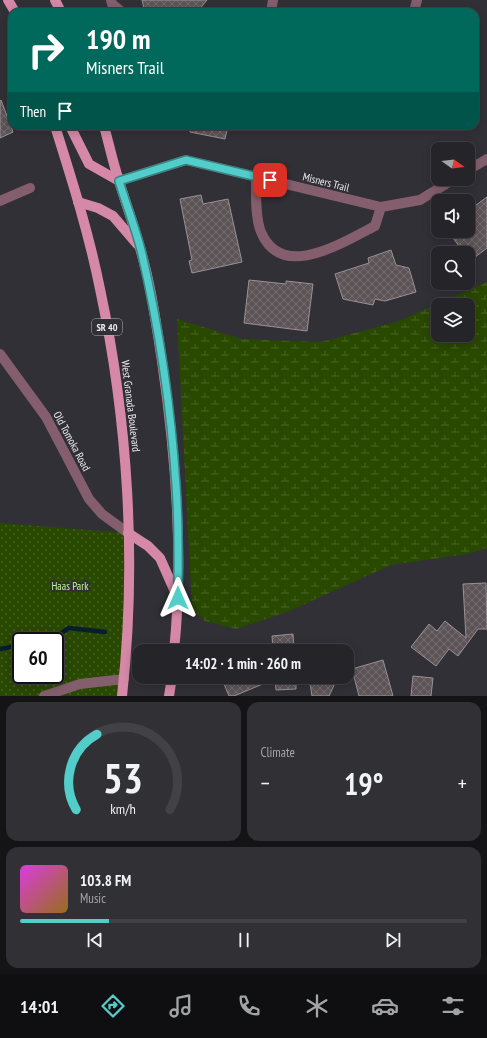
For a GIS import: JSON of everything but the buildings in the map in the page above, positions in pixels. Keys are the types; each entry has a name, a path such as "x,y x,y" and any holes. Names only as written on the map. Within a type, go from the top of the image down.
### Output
{"main road":[{"name":"West Granada Boulevard","path":"56,130 78,202 100,290 117,385 123,435 128,533 128,630 122,696"},
{"path":"72,130 89,164 119,181"},
{"path":"105,130 140,248 157,330 172,432 176,487 178,598 175,644"},
{"path":"78,202 98,208 113,216 140,248"},
{"path":"128,533 148,546 160,558 178,598"},
{"path":"170,696 171,684"}],"street":[{"path":"111,0 112,4 117,8"},
{"path":"475,166 487,159"},
{"name":"Misners Trail","path":"119,181 186,160 381,207 420,200 443,186"},
{"path":"256,177 260,231 269,247 282,255 296,257 320,253 375,226 381,207"},
{"path":"0,201 30,188"},
{"name":"Old Tomoka Road","path":"0,354 46,417 89,498 102,514 128,533"},
{"path":"44,696 80,684 124,679"}],"green space":[{"path":"487,282 487,548 467,554 391,565 287,612 236,629 205,621 192,608 177,319 242,339 321,342 399,321 431,307 431,342 475,342 475,298 451,298 469,290 475,290 475,287"},
{"name":"Haas Park","path":"0,523 128,533 122,696 0,696"}],"waterway":[{"path":"63,632 69,628 105,632"},
{"path":"0,649 12,647"}],"route":[{"path":"178,598 176,487 172,432 165,379 149,286 140,248 119,181 186,160 270,180"}]}
